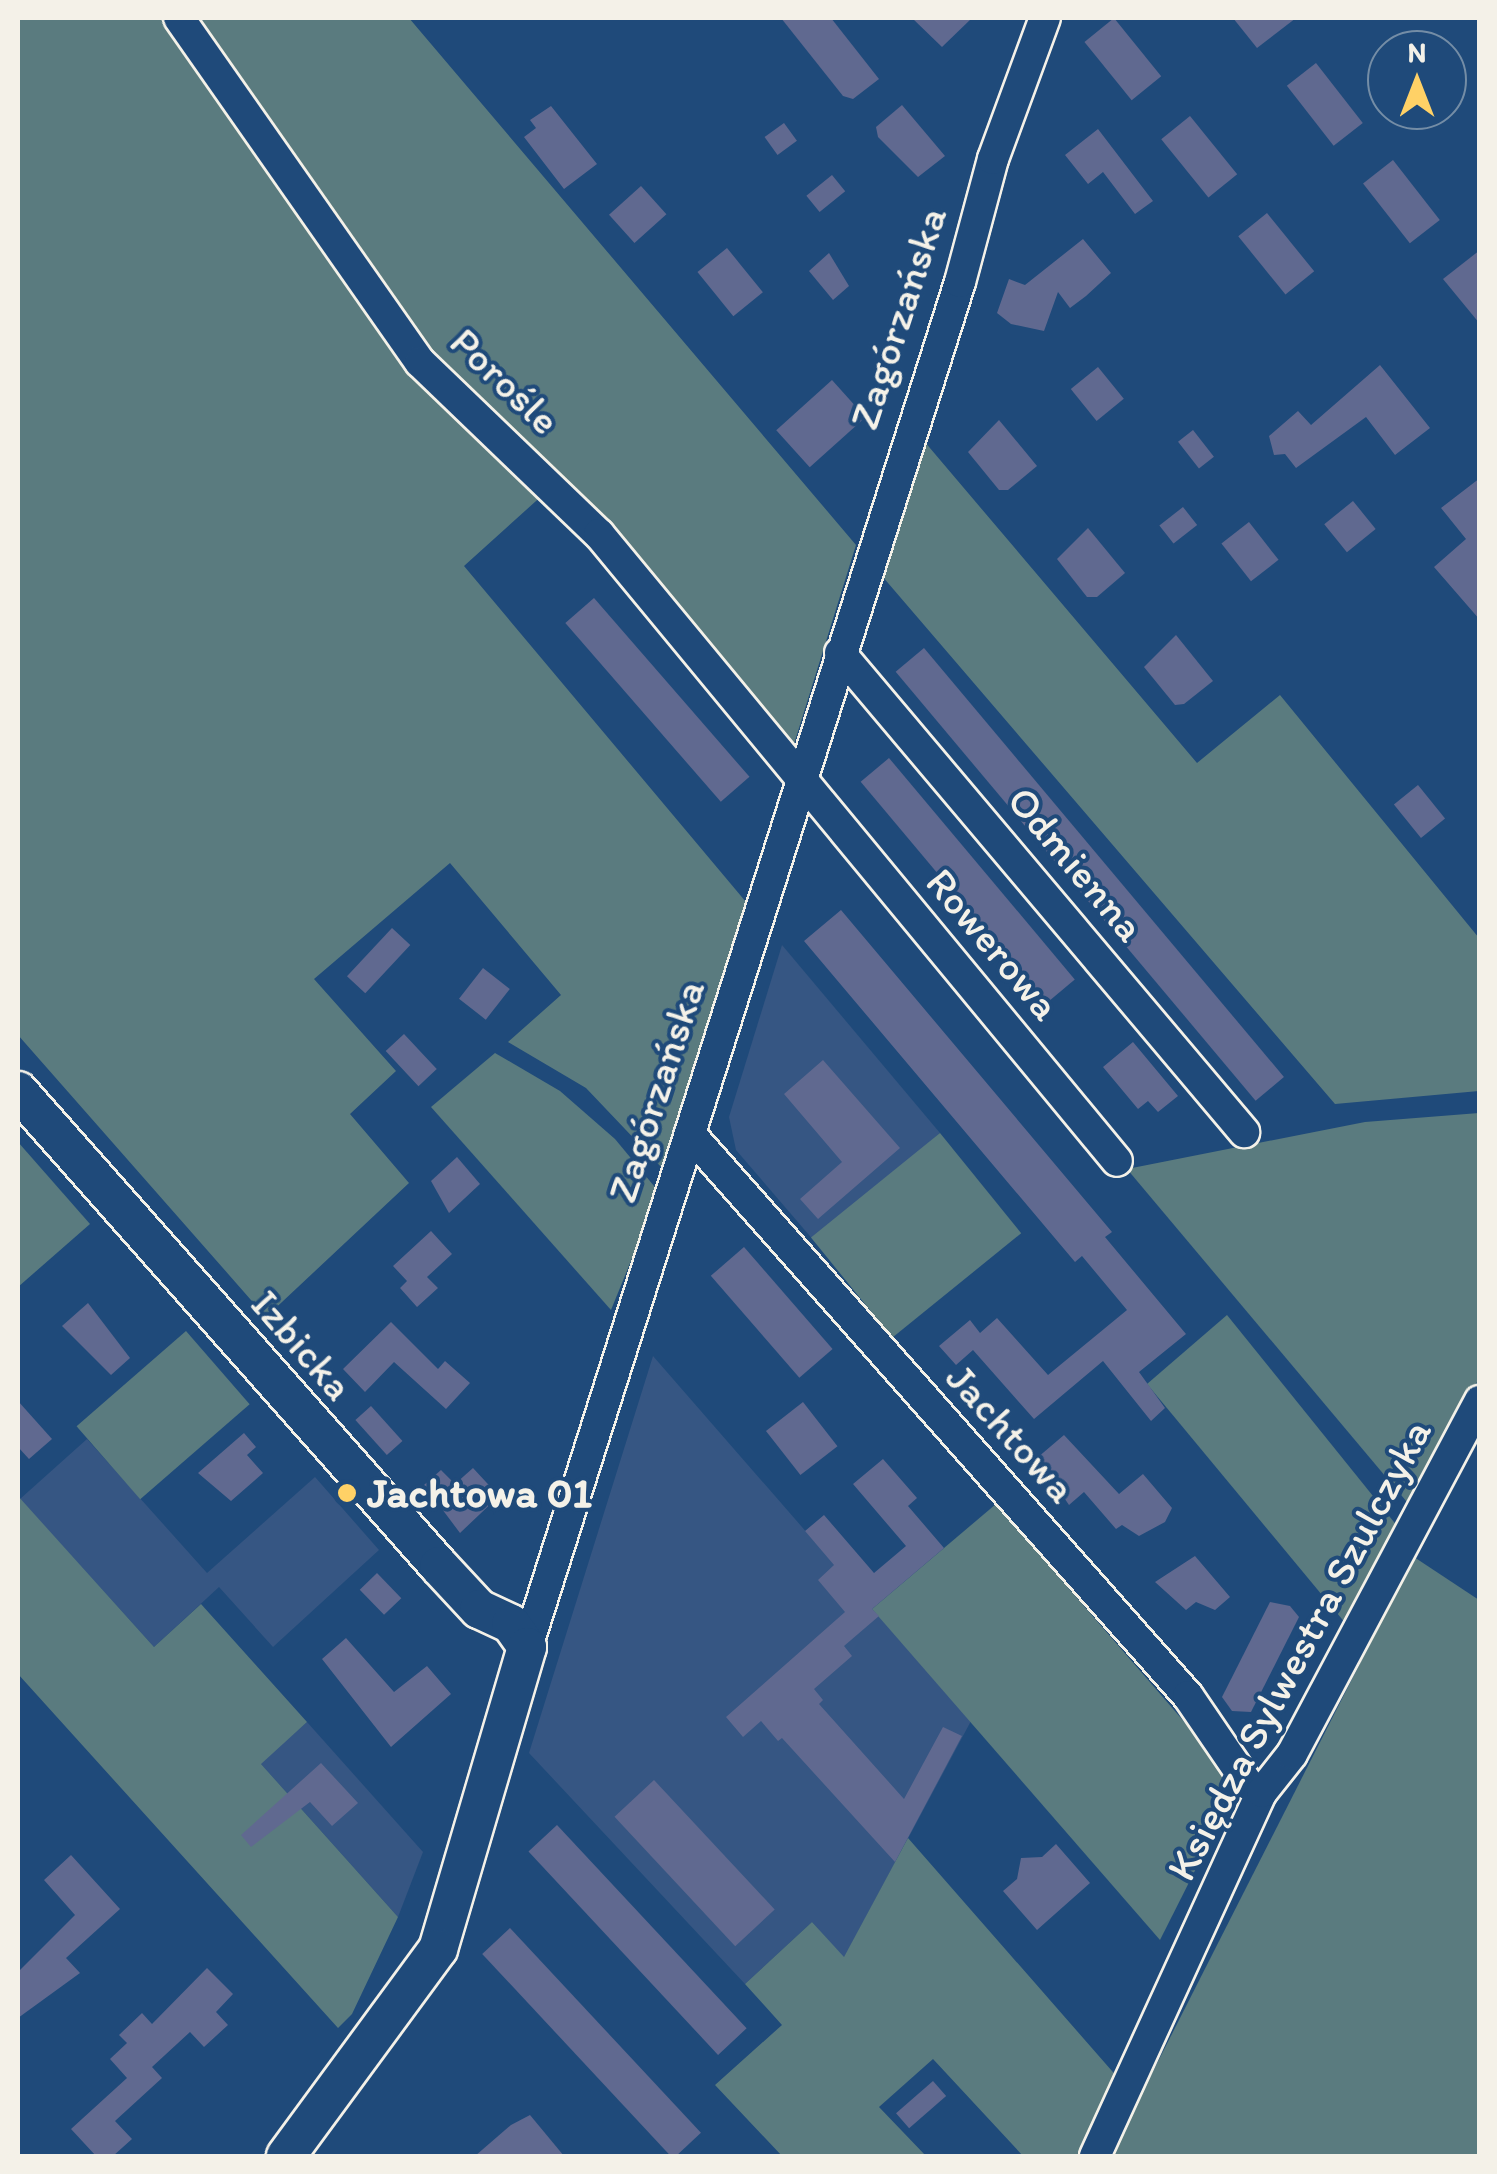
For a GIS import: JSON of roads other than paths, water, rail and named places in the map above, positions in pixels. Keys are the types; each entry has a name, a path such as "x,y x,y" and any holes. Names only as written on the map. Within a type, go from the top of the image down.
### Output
{"street":[{"name":"Porośle","path":"180,18 420,362 599,534 801,782"},
{"name":"Zagórzańska","path":"286,2156 438,1949 527,1646 993,160 1045,18"},
{"name":"Odmienna","path":"840,653 1244,1132"},
{"name":"Rowerowa","path":"801,782 1117,1161"},
{"name":"Izbicka","path":"18,1090 404,1528 480,1609 511,1624 527,1646"},
{"name":"Jachtowa","path":"690,1134 1188,1696 1248,1784 1262,1792"},
{"name":"Księdza Sylwestra Szulczyka","path":"1094,2156 1262,1792 1301,1739 1480,1401"}],"place":[{"name":"Jachtowa 01","path":"347,1493"}]}
